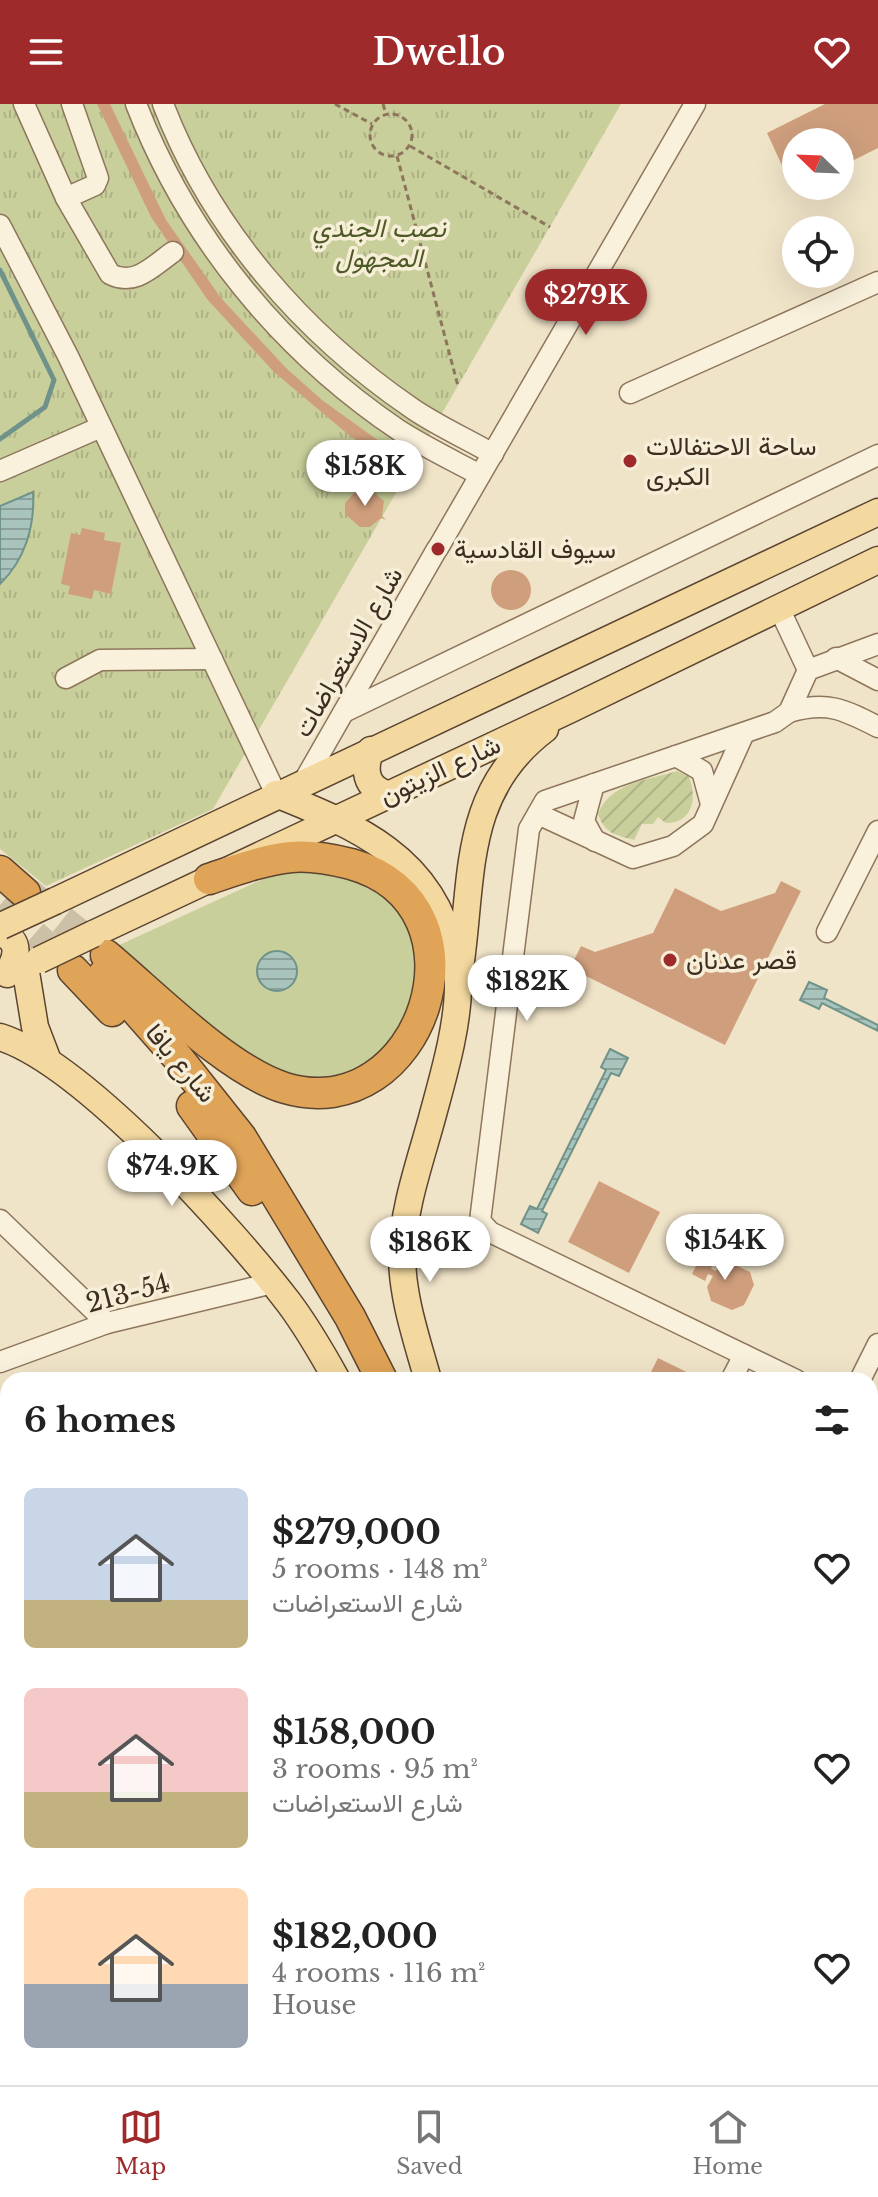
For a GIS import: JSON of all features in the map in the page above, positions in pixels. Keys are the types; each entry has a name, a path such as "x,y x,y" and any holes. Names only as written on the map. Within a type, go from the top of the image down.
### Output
{"highway":[{"path":"91,955 228,1057 283,1087 316,1095 350,1090 394,1058 421,1015 430,986 432,954 425,927 396,886 370,870 327,858 292,857 209,879"},
{"name":"شارع يافا","path":"91,955 293,1256 355,1372"},
{"name":"شارع يافا","path":"91,955 241,1137 344,1306 378,1372"}],"main road":[{"name":"شارع الزيتون","path":"0,928 25,888 276,794 878,512"},
{"name":"شارع الزيتون","path":"18,969 91,955 209,879 878,560"},
{"path":"426,1372 410,1313 402,1254 413,1188 446,1069 473,845 484,805 501,773 531,740 571,709"},
{"path":"371,750 366,774 373,788 387,794"},
{"path":"276,794 336,818 375,839 417,875 446,922 458,980"},
{"path":"0,928 16,948 15,962 48,1061"},
{"path":"0,1037 18,1043 48,1061 124,1125 203,1205 273,1283 315,1340 333,1372"}],"street":[{"path":"24,104 66,198 110,274 130,279 139,277 220,217"},
{"path":"66,198 95,185 98,178 72,104"},
{"path":"136,104 153,147 200,232 257,307 325,374 401,431 480,475"},
{"path":"163,104 175,137 220,217 276,290 341,355 415,410 493,454"},
{"name":"شارع الاستعراضات","path":"304,781 695,104"},
{"path":"0,225 101,427 276,794"},
{"path":"630,393 878,282"},
{"path":"0,471 101,427"},
{"path":"344,712 878,455"},
{"path":"779,608 808,670"},
{"path":"789,712 808,670 878,644"},
{"path":"836,658 878,680"},
{"path":"66,678 100,660 212,659"},
{"path":"779,1372 490,1232 480,1221 529,829 545,801 775,722 789,712 818,704 849,712 878,727"},
{"path":"538,814 633,858 673,846 703,824 744,733"},
{"path":"676,756 702,771 711,804"},
{"path":"594,784 584,821 595,841"},
{"path":"827,932 878,831"},
{"path":"0,1220 107,1323"},
{"name":"213-54","path":"0,1362 107,1323 273,1283"},
{"path":"864,1372 878,1344"},
{"path":"735,1372 744,1355"}],"path":[{"path":"335,104 372,124"},
{"path":"383,104 386,114"},
{"path":"386,114 398,115 408,122 412,134 410,146 397,156 384,155 374,148 370,137 372,124 386,114"},
{"path":"410,146 550,227"},
{"path":"397,156 458,386"}],"green space":[{"name":"نصب الجندي المجهول","path":"0,104 621,104 213,809 46,886 0,849"},
{"path":"677,771 689,777 693,793 691,808 682,819 666,823 658,817 653,824 642,824 634,840 617,835 604,826 598,814 611,795 642,780"},
{"path":"294,871 341,873 392,901 416,943 413,1009 374,1062 336,1079 285,1077 244,1057 115,947 261,880"}],"water":[{"path":"33,492 27,542 9,575 0,584 0,506"},
{"path":"277,951 291,957 297,971 291,985 277,991 263,985 257,971 263,957"},
{"path":"809,982 827,990 824,998 878,1025 878,1031 822,1003 819,1009 800,1000"},
{"path":"610,1049 628,1058 619,1076 611,1073 542,1211 547,1214 538,1233 521,1224 530,1206 537,1209 606,1070 601,1067"}],"building":[{"path":"97,104 110,104 166,220 221,298 286,368 322,400 397,454 392,463 350,436 274,372 207,299 151,217"},
{"path":"825,104 878,104 878,148 854,160 854,128 782,128 782,165 767,133"},
{"path":"368,488 384,501 382,516 386,520 381,518 370,527 360,527 345,514 345,503 358,489"},
{"path":"82,528 105,533 104,540 121,543 111,594 94,590 92,599 68,594 70,586 61,584 71,533 80,535"},
{"path":"511,570 525,576 531,590 525,604 511,610 497,604 491,590 497,576"},
{"name":"قصر عدنان","path":"781,881 801,891 725,1045 570,968 581,946 595,952 653,933 675,888 721,911 775,893"},
{"path":"599,1181 660,1212 629,1273 568,1242"},
{"path":"704,1250 717,1256 711,1268 715,1271 729,1262 750,1272 754,1285 744,1305 732,1310 711,1301 707,1287 713,1276 708,1274 705,1281 692,1274"},
{"path":"658,1358 687,1372 651,1372"}],"waterway":[{"path":"0,270 54,380 45,407 0,439"}],"tunnel":[{"path":"27,892 104,954"},
{"path":"0,905 73,970"}],"place":[{"name":"ساحة الاحتفالات الكبرى","path":"630,461"},
{"name":"سيوف القادسية","path":"438,549"},
{"name":"قصر عدنان","path":"670,960"}]}
